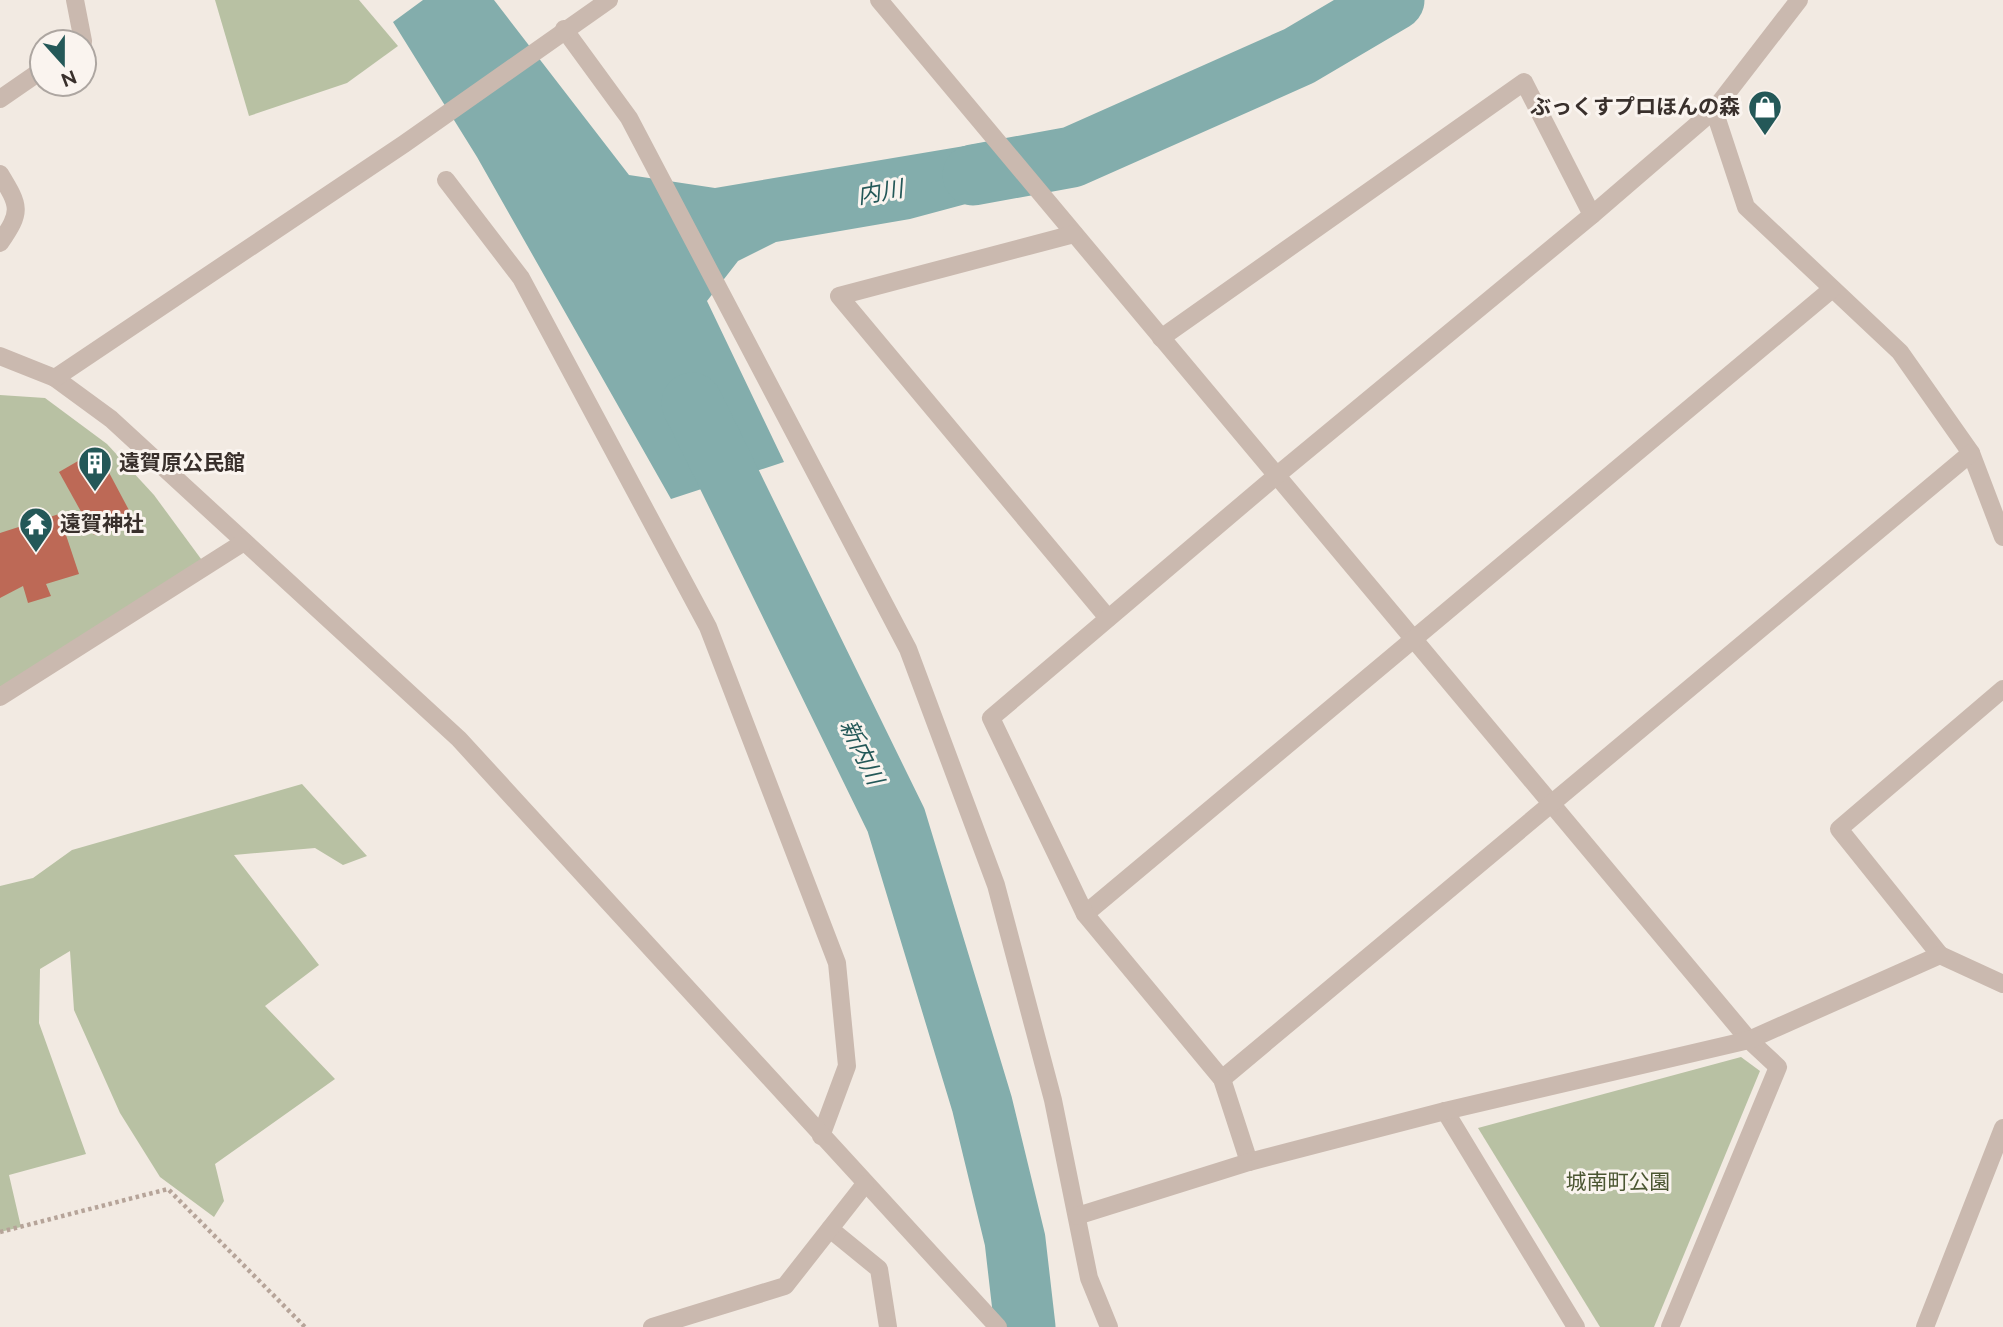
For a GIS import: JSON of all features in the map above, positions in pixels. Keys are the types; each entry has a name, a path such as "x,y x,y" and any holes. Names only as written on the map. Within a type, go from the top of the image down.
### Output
{"street":[{"path":"75,0 80,28"},
{"path":"55,378 404,144 609,0"},
{"path":"879,0 1749,1040 1778,1067 1671,1327"},
{"path":"1249,1162 1222,1079 1085,914 991,718 1276,475 1592,215 1714,110 1799,0"},
{"path":"565,29 629,118 908,649 996,885 1053,1100 1089,1278 1109,1327"},
{"path":"0,99 28,79"},
{"path":"1161,338 1524,82 1592,215"},
{"path":"1714,110 1746,207 1900,352 1971,453 2003,537"},
{"path":"0,174 15,198 16,220 0,243"},
{"path":"446,180 521,278 708,627 837,963 847,1066 821,1136"},
{"path":"1074,234 839,296 1108,618"},
{"path":"1085,914 1832,289"},
{"path":"0,356 55,378 111,419 459,739 864,1184 998,1327"},
{"path":"1222,1079 1971,453"},
{"path":"0,697 244,542"},
{"path":"2003,689 1839,829 1940,955 2003,984"},
{"path":"1077,1216 1249,1162 1446,1111 1749,1040 1940,955"},
{"path":"1446,1111 1576,1327"},
{"path":"1925,1327 2003,1128"},
{"path":"652,1327 785,1286 864,1184"},
{"path":"830,1229 879,1269 888,1327"}],"path":[{"path":"0,1232 168,1189 305,1327"}],"green space":[{"path":"215,0 359,0 398,46 347,83 249,116"},
{"path":"0,395 45,398 107,444 154,495 204,563 0,687"},
{"path":"302,784 367,856 343,865 315,848 234,855 319,965 265,1006 335,1079 215,1164 224,1201 214,1217 160,1177 120,1113 74,1010 70,951 40,969 39,1023 86,1154 9,1175 21,1227 0,1232 0,886 33,878 72,850"},
{"name":"城南町公園","path":"1741,1057 1760,1071 1654,1327 1600,1327 1478,1128"}],"water":[{"path":"423,0 494,0 629,175 715,188 1042,133 1067,177 910,219 776,242 738,261 707,301 784,462 671,499 477,157 393,22"}],"building":[{"name":"遠賀原公民館","path":"97,450 131,514 94,535 59,472"},
{"name":"遠賀神社","path":"59,514 79,574 46,584 51,596 28,603 23,586 0,598 0,533"}],"waterway":[{"name":"内川","path":"973,175 1072,157 1299,56 1394,0"},
{"name":"新内川","path":"692,403 896,820 982,1104 1015,1240 1025,1327"}],"place":[{"name":"ぶっくすプロほんの森","path":"1765,137"},
{"name":"遠賀原公民館","path":"95,493"},
{"name":"遠賀神社","path":"36,554"}]}
